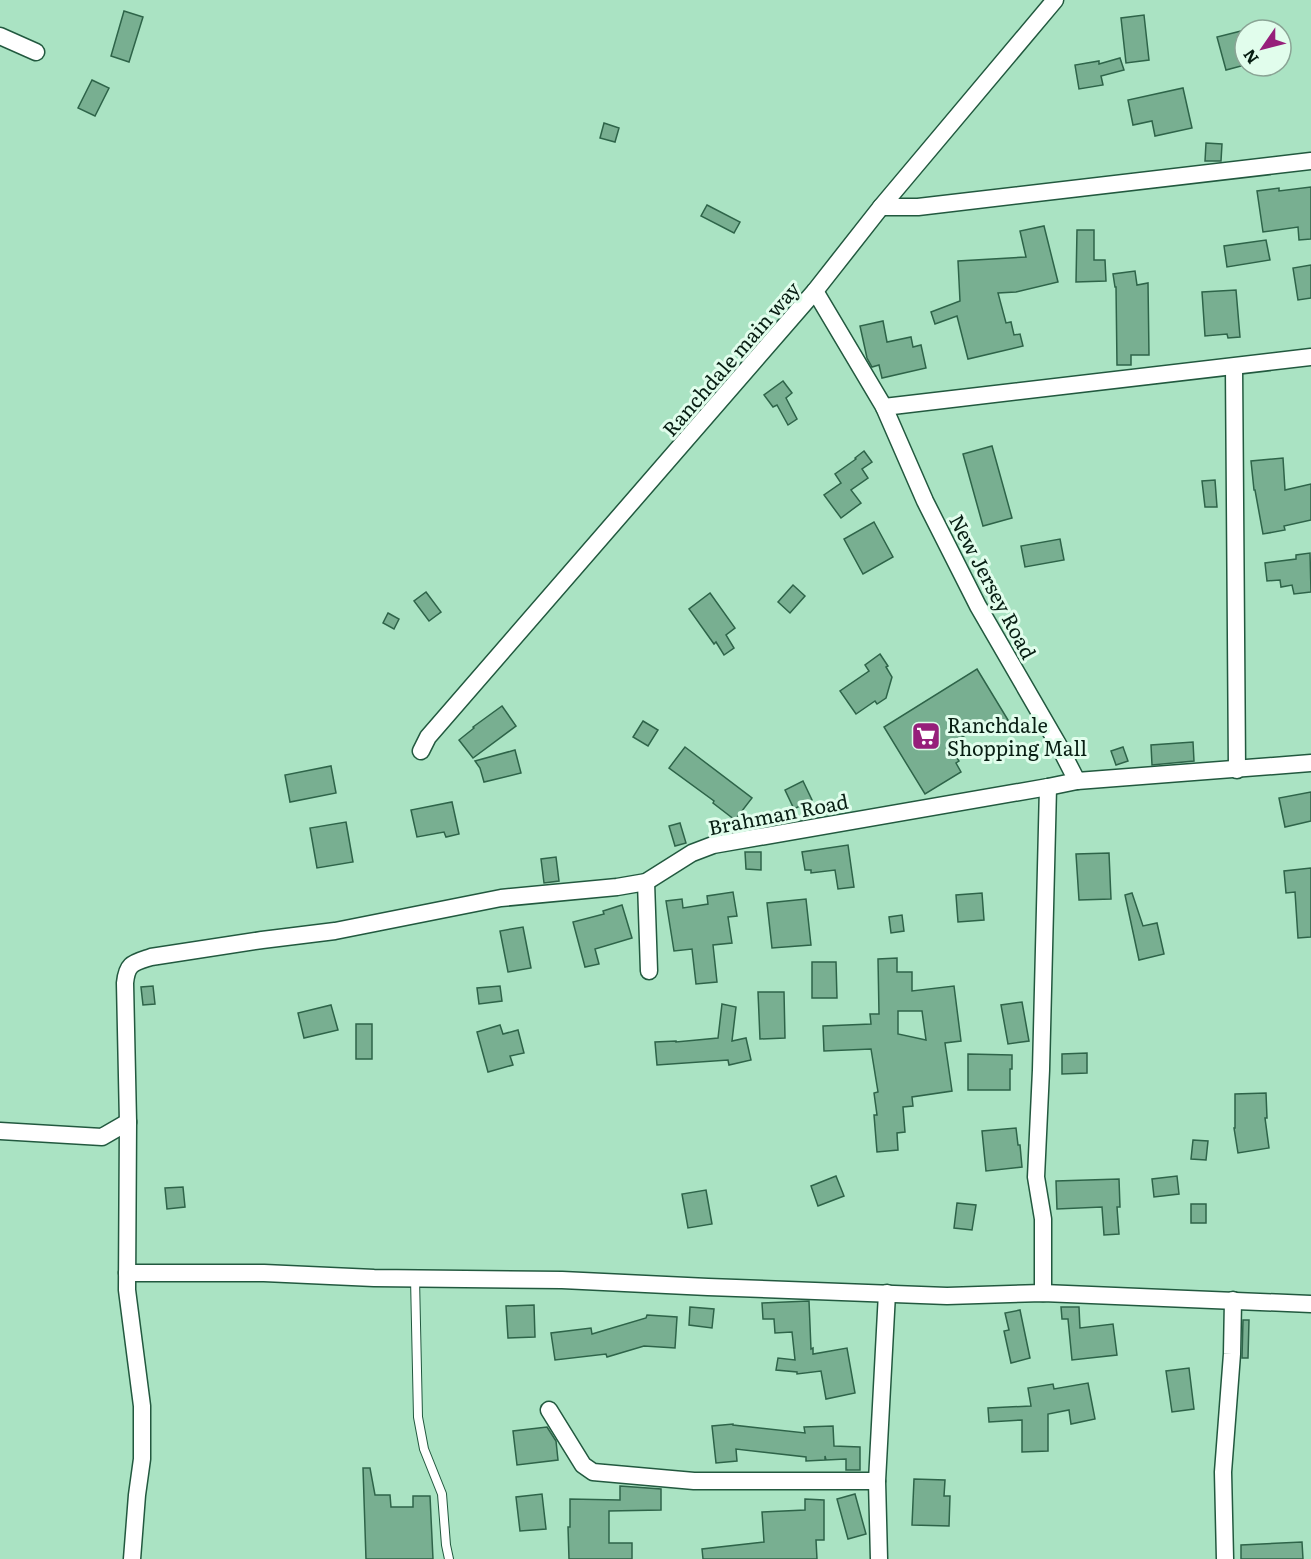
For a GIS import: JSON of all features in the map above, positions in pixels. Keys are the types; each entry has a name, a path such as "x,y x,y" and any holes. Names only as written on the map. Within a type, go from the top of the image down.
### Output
{"street":[{"name":"Ranchdale main way","path":"424,744 815,291 881,207 1055,0"},
{"path":"0,36 36,52"},
{"path":"881,207 918,207 1311,161"},
{"name":"New Jersey Road","path":"815,291 884,406 925,501 978,606 1077,781"},
{"path":"884,406 1311,357"},
{"path":"1234,367 1237,770"},
{"name":"Brahman Road","path":"128,1122 125,983 127,971 134,962 151,957 335,931 501,898 646,882 692,853 713,845 1048,788 1077,781 1311,764"},
{"path":"1043,1293 1043,1219 1036,1177 1048,788"},
{"path":"646,882 649,971"},
{"path":"0,1131 102,1137 128,1122 128,1300 141,1406 142,1459 136,1495 132,1559"},
{"path":"102,1137 128,1157"},
{"path":"127,1273 264,1273 374,1278 562,1280 946,1296 1043,1293 1311,1304"},
{"path":"879,1559 877,1481 887,1293"},
{"path":"1225,1559 1223,1472 1232,1354 1233,1300"},
{"path":"549,1410 583,1466 593,1472 694,1481 877,1481"}],"lane":[{"path":"415,1278 418,1418 424,1449 441,1494 449,1559"}],"building":[{"path":"124,11 143,17 129,62 111,56"},
{"path":"1144,15 1149,60 1126,63 1121,18"},
{"path":"1233,33 1233,68 1226,70 1217,37"},
{"path":"1120,58 1124,70 1101,76 1103,85 1079,89 1075,65 1099,61 1099,64"},
{"path":"92,80 109,88 95,116 78,108"},
{"path":"1183,88 1192,128 1155,136 1152,121 1133,125 1128,100"},
{"path":"604,123 619,128 615,142 600,138"},
{"path":"1206,143 1222,144 1221,161 1205,161"},
{"path":"1311,187 1311,239 1299,240 1298,227 1263,232 1257,191"},
{"path":"707,205 740,222 734,233 701,216"},
{"path":"1044,226 1058,282 1016,292 998,293 1006,323 1011,322 1014,335 1020,334 1023,346 968,359 957,316 935,324 931,312 960,301 958,261 1026,257 1020,231"},
{"path":"1077,230 1094,230 1094,260 1105,260 1106,281 1076,282"},
{"path":"1266,240 1270,260 1227,267 1224,246"},
{"path":"1311,265 1311,298 1298,300 1293,268"},
{"path":"1135,271 1137,285 1148,283 1149,355 1131,355 1131,365 1117,365 1116,287 1113,274"},
{"path":"1236,290 1240,337 1228,338 1227,334 1205,336 1202,292"},
{"path":"883,321 887,342 911,337 913,347 921,345 926,368 882,378 879,365 872,367 867,358 860,326"},
{"path":"783,381 792,393 786,398 797,419 788,425 777,405 773,407 764,395"},
{"path":"992,446 1012,518 983,526 963,454"},
{"path":"864,451 872,462 862,469 868,478 851,490 861,503 841,518 824,495 841,483 835,474"},
{"path":"1283,458 1285,490 1311,484 1311,520 1284,526 1285,530 1263,534 1251,461"},
{"path":"1215,480 1217,507 1205,507 1202,481"},
{"path":"874,522 893,557 863,574 844,539"},
{"path":"1060,539 1064,560 1025,567 1021,546"},
{"path":"1310,553 1311,592 1294,594 1292,585 1281,587 1280,580 1267,581 1265,563 1296,559 1296,555"},
{"path":"793,585 805,596 790,613 778,602"},
{"path":"426,592 441,612 429,621 414,601"},
{"path":"710,593 735,628 726,635 734,648 724,655 689,609"},
{"path":"388,613 399,619 394,629 383,623"},
{"path":"880,654 892,677 886,698 877,704 875,701 856,714 840,691 869,671 865,665"},
{"name":"Ranchdale Shopping Mall","path":"977,669 1008,720 993,729 988,721 954,742 956,745 951,748 959,761 956,763 961,772 925,794 884,727"},
{"path":"502,706 516,726 473,758 459,740"},
{"path":"643,721 658,730 648,746 633,737"},
{"path":"1193,742 1194,761 1152,765 1151,745"},
{"path":"685,747 752,798 735,820 713,803 714,801 669,768"},
{"path":"1123,747 1128,761 1116,765 1111,751"},
{"path":"515,750 521,773 484,782 480,768 475,761"},
{"path":"331,766 336,793 290,802 285,775"},
{"path":"803,781 812,800 794,809 785,790"},
{"path":"1311,792 1311,821 1285,827 1279,798"},
{"path":"452,802 459,834 446,837 444,832 417,837 411,810"},
{"path":"346,822 353,862 317,868 310,828"},
{"path":"680,823 686,843 675,846 669,826"},
{"path":"848,845 854,887 838,889 835,870 811,873 811,870 805,870 802,852"},
{"path":"745,852 761,852 761,870 746,869"},
{"path":"1109,853 1111,899 1079,900 1076,854"},
{"path":"556,857 559,881 544,883 541,859"},
{"path":"1311,868 1311,937 1298,938 1295,892 1286,893 1284,871"},
{"path":"733,892 737,916 728,917 732,943 713,945 717,982 696,984 692,949 674,951 666,901 682,899 683,908 708,904 707,896"},
{"path":"982,893 984,920 958,922 956,895"},
{"path":"1132,893 1143,926 1157,923 1164,954 1139,960 1125,895"},
{"path":"806,899 811,945 772,948 767,903"},
{"path":"622,905 632,938 595,949 599,964 585,967 573,922 604,914 603,911"},
{"path":"902,915 904,931 891,933 889,917"},
{"path":"523,927 531,968 508,972 500,931"},
{"path":"897,958 897,972 912,972 912,991 954,986 961,1041 945,1043 952,1091 912,1097 913,1106 903,1107 905,1132 897,1133 898,1150 877,1152 874,1115 877,1115 874,1093 878,1092 871,1049 824,1051 823,1026 871,1024 870,1014 879,1014 878,959","holes":["898,1011 922,1011 926,1040 898,1034"]},
{"path":"812,962 836,962 837,998 812,998"},
{"path":"153,986 155,1004 143,1005 141,987"},
{"path":"500,986 502,1001 479,1004 477,988"},
{"path":"758,992 784,992 785,1038 760,1039"},
{"path":"1022,1002 1029,1041 1008,1044 1001,1005"},
{"path":"722,1004 736,1007 732,1041 746,1038 751,1060 729,1065 728,1060 657,1065 655,1042 718,1038"},
{"path":"331,1005 338,1030 304,1038 298,1013"},
{"path":"356,1024 372,1024 372,1059 356,1059"},
{"path":"500,1025 503,1034 518,1030 524,1053 510,1056 513,1065 488,1072 477,1032"},
{"path":"1087,1053 1087,1073 1062,1074 1062,1054"},
{"path":"968,1054 1012,1055 1010,1090 968,1090"},
{"path":"1266,1093 1267,1118 1265,1118 1269,1148 1238,1153 1234,1128 1235,1094"},
{"path":"1016,1128 1022,1167 986,1171 982,1131"},
{"path":"1193,1140 1208,1141 1206,1160 1191,1159"},
{"path":"836,1176 844,1196 818,1206 811,1186"},
{"path":"1177,1176 1179,1194 1154,1197 1152,1179"},
{"path":"1119,1179 1120,1207 1117,1207 1119,1234 1104,1235 1102,1207 1057,1209 1056,1181"},
{"path":"183,1187 185,1207 167,1209 165,1188"},
{"path":"706,1190 712,1224 688,1228 682,1194"},
{"path":"957,1203 976,1205 972,1230 954,1228"},
{"path":"1191,1204 1206,1204 1206,1223 1191,1223"},
{"path":"809,1301 813,1354 847,1348 855,1393 826,1399 821,1371 797,1374 797,1372 776,1370 778,1358 795,1360 792,1332 775,1333 774,1319 763,1319 762,1303"},
{"path":"534,1305 535,1337 508,1338 506,1306"},
{"path":"690,1307 714,1309 712,1328 689,1325"},
{"path":"1061,1307 1079,1307 1080,1328 1113,1324 1117,1355 1072,1360 1068,1319 1062,1319"},
{"path":"1020,1310 1030,1358 1011,1363 1004,1331 1009,1330 1005,1313"},
{"path":"647,1315 677,1317 675,1348 644,1346 607,1357 606,1354 555,1360 551,1333 591,1328 592,1334 646,1318"},
{"path":"1243,1320 1249,1320 1248,1358 1242,1358"},
{"path":"1189,1368 1194,1409 1172,1412 1166,1371"},
{"path":"1088,1383 1095,1419 1071,1424 1069,1410 1048,1414 1048,1451 1022,1452 1022,1420 989,1422 988,1408 1031,1406 1028,1388 1053,1384 1054,1389"},
{"path":"733,1424 805,1433 804,1427 833,1426 834,1446 860,1447 860,1470 846,1470 846,1459 826,1460 825,1456 825,1460 806,1461 806,1457 736,1449 737,1461 716,1463 712,1426"},
{"path":"547,1427 556,1441 558,1460 517,1465 513,1431"},
{"path":"363,1468 370,1468 375,1495 390,1495 391,1507 413,1507 413,1496 430,1496 433,1559 366,1559"},
{"path":"914,1479 945,1480 944,1496 950,1496 949,1526 912,1525"},
{"path":"620,1486 661,1489 661,1510 609,1511 609,1543 632,1543 632,1559 569,1559 570,1499 620,1500"},
{"path":"542,1494 546,1529 520,1531 516,1497"},
{"path":"855,1494 866,1534 848,1539 837,1499"},
{"path":"805,1499 824,1500 824,1540 816,1540 817,1559 703,1559 702,1549 764,1542 762,1512 805,1510"},
{"path":"1302,1542 1303,1559 1241,1559 1241,1545"}],"place":[{"name":"Ranchdale Shopping Mall","path":"926,736"}]}
